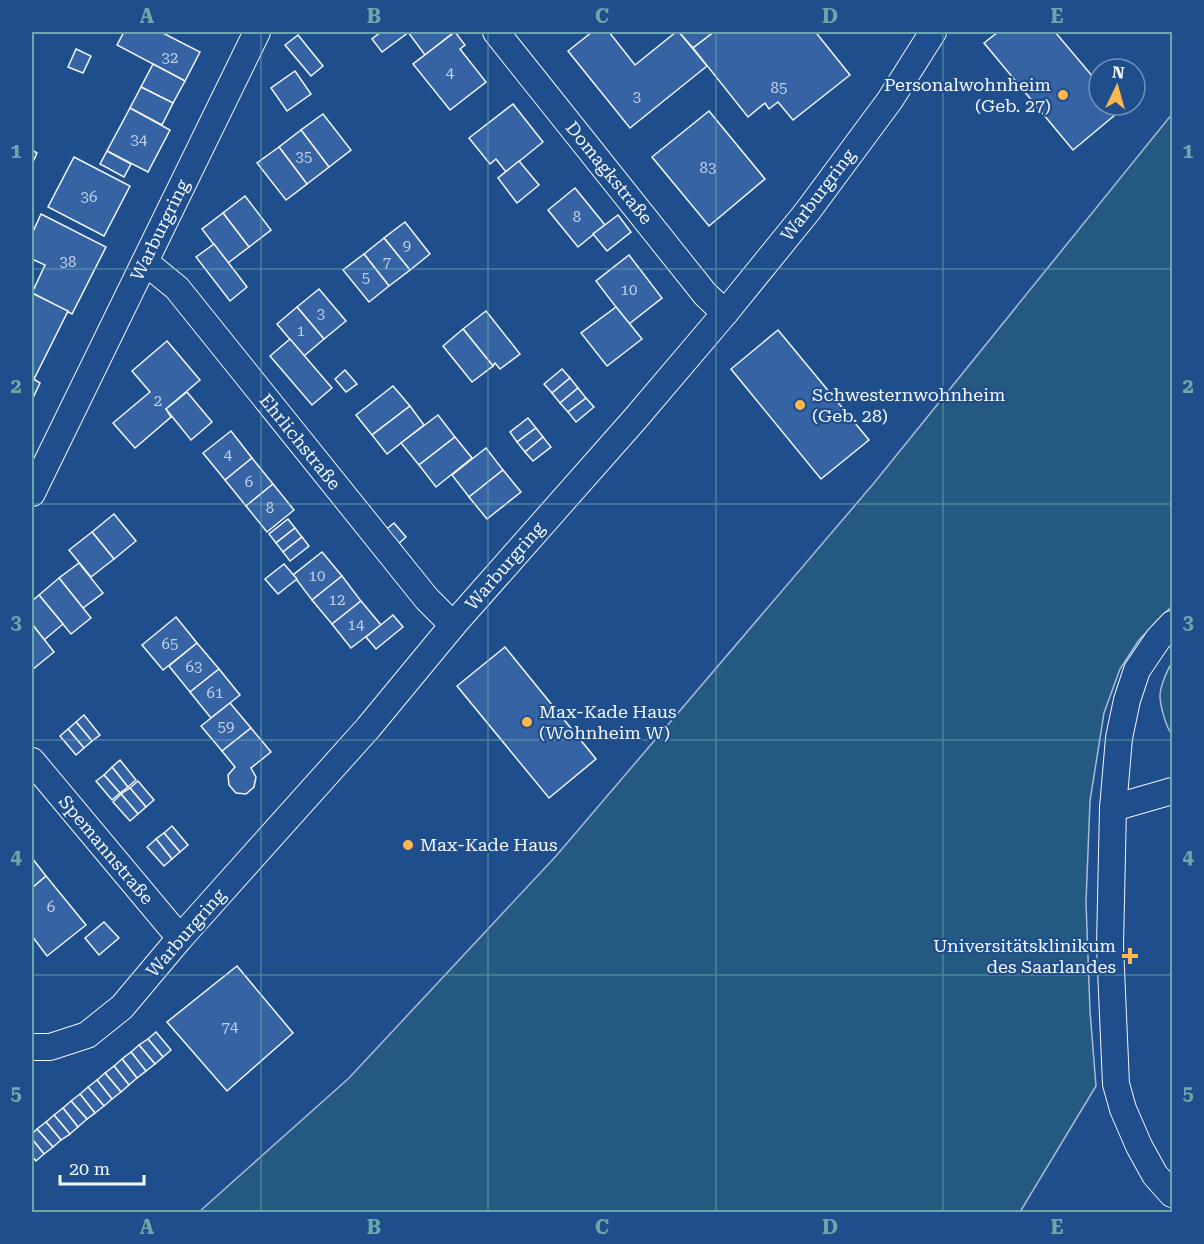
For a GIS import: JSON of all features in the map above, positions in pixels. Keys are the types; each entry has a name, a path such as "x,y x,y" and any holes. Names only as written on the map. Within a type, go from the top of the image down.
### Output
{"street":[{"name":"Warburgring","path":"32,493 257,32"},
{"name":"Domagkstraße","path":"496,32 705,294 725,313"},
{"name":"Warburgring","path":"32,1047 50,1047 87,1035 122,1007 180,938 368,728 453,625 725,313 807,213 890,100 933,32"},
{"name":"Ehrlichstraße","path":"145,262 177,288 427,599 453,625"},
{"path":"1173,624 1158,639 1137,670 1126,700 1119,738 1113,808 1110,946 1116,1084 1123,1109 1139,1146 1155,1175 1173,1194"},
{"name":"Spemannstraße","path":"32,761 180,938"},
{"path":"1113,808 1173,791"}],"shaded area":[{"path":"1172,114 1172,606 1139,640 1120,669 1104,713 1090,801 1086,902 1090,1011 1096,1086 1020,1212 199,1212 349,1078 556,856 874,483"},
{"path":"1172,663 1172,734 1164,716 1160,696 1164,679"}],"building":[{"path":"124,32 161,32 200,52 185,81 117,45"},
{"path":"381,32 409,32 382,52 372,39"},
{"path":"408,32 454,32 425,55"},
{"path":"455,32 465,45 460,49 486,82 450,110 413,64"},
{"path":"592,32 609,32 635,65 676,32 679,32 707,66 630,128 568,51"},
{"path":"679,32 714,32 693,48"},
{"path":"714,32 820,32 817,34 850,75 793,120 778,102 769,109 765,103 748,117 693,48"},
{"name":"Personalwohnheim (Geb. 27)","path":"998,32 1055,32 1087,70 1087,117 1113,117 1073,150 984,43"},
{"path":"298,35 323,66 311,76 285,45"},
{"path":"76,49 91,56 83,73 68,67"},
{"path":"153,64 185,81 173,103 141,87"},
{"path":"295,71 311,94 287,111 271,88"},
{"path":"141,87 173,103 162,125 130,108"},
{"path":"513,104 543,142 506,172 496,159 490,164 469,138"},
{"path":"130,108 170,130 148,172 107,151"},
{"path":"709,111 765,179 709,226 652,157"},
{"path":"323,114 351,150 329,167 301,130"},
{"path":"301,130 329,167 307,184 279,147"},
{"path":"279,147 307,184 286,200 257,163"},
{"path":"32,150 37,153 32,164"},
{"path":"107,151 131,164 124,177 100,164"},
{"path":"74,157 130,186 104,236 48,207"},
{"path":"519,161 539,185 517,203 498,178"},
{"path":"575,188 605,225 578,247 548,210"},
{"path":"245,196 271,230 249,247 223,213"},
{"path":"223,213 249,247 228,263 202,229"},
{"path":"41,214 106,247 72,314 32,293 45,265 32,259 32,234"},
{"path":"618,215 631,232 607,251 593,234"},
{"path":"405,222 430,254 410,270 384,238"},
{"path":"384,238 410,270 389,286 364,254"},
{"path":"214,244 247,287 230,301 196,257"},
{"path":"364,254 389,286 369,302 343,270"},
{"path":"629,255 662,298 629,324 596,281"},
{"path":"319,289 346,321 324,339 297,307"},
{"path":"32,293 68,311 34,379 32,378"},
{"path":"297,307 324,339 304,356 277,324"},
{"path":"616,307 642,339 607,366 581,333"},
{"path":"486,311 520,354 500,369 495,363 493,366 463,329"},
{"path":"463,329 493,366 472,382 443,346"},
{"name":"Schwesternwohnheim (Geb. 28)","path":"778,330 869,440 821,479 731,369"},
{"path":"290,339 332,388 312,405 270,356"},
{"path":"167,341 200,380 166,409 171,417 135,448 113,423 150,392 132,371"},
{"path":"562,369 570,378 552,393 544,384"},
{"path":"345,370 357,384 346,392 335,379"},
{"path":"32,378 40,383 32,400"},
{"path":"570,378 578,388 560,403 552,393"},
{"path":"393,386 410,406 372,435 356,415"},
{"path":"578,388 586,398 568,412 560,403"},
{"path":"187,392 212,422 191,440 166,409"},
{"path":"586,398 594,407 576,422 568,412"},
{"path":"410,406 424,425 387,454 372,435"},
{"path":"438,415 455,437 419,465 401,443"},
{"path":"528,418 536,428 517,442 510,432"},
{"path":"536,428 543,437 525,452 517,442"},
{"path":"231,431 252,458 225,480 203,453"},
{"path":"455,437 472,458 436,487 419,465"},
{"path":"543,437 551,447 533,461 525,452"},
{"path":"486,448 503,470 469,497 452,475"},
{"path":"252,458 273,484 246,506 225,480"},
{"path":"503,470 521,492 487,519 469,497"},
{"path":"273,484 294,510 267,532 246,506"},
{"path":"114,514 136,541 114,559 92,532"},
{"path":"288,519 295,528 276,543 269,534"},
{"path":"394,523 406,537 396,546 384,531"},
{"path":"295,528 302,537 283,552 276,543"},
{"path":"92,532 114,559 91,577 69,550"},
{"path":"302,537 309,546 290,561 283,552"},
{"path":"322,552 342,576 312,600 293,575"},
{"path":"79,563 103,593 83,608 59,578"},
{"path":"284,564 297,579 278,594 265,579"},
{"path":"342,576 361,601 332,624 312,600"},
{"path":"59,578 91,618 71,634 39,595"},
{"path":"39,595 63,624 44,640 32,624 32,601"},
{"path":"361,601 381,625 351,648 332,624"},
{"path":"393,615 403,627 376,649 366,637"},
{"path":"176,617 197,643 163,670 142,645"},
{"path":"32,624 54,652 32,670"},
{"path":"197,643 219,669 190,692 169,666"},
{"name":"Max-Kade Haus (Wohnheim W)","path":"505,647 596,759 549,798 457,686"},
{"path":"219,669 240,695 211,718 190,692"},
{"path":"230,703 251,728 222,751 201,726"},
{"path":"84,715 100,735 92,741 76,722"},
{"path":"76,722 92,741 84,748 68,729"},
{"path":"251,728 271,752 251,768 256,777 254,787 246,794 236,793 229,785 228,775 235,767 222,751"},
{"path":"68,729 84,748 76,755 60,736"},
{"path":"120,760 136,780 128,787 112,767"},
{"path":"112,767 128,787 120,793 104,775"},
{"path":"104,775 120,793 112,800 96,781"},
{"path":"138,781 154,800 146,807 130,788"},
{"path":"130,788 146,807 138,814 121,794"},
{"path":"121,794 138,814 130,821 113,802"},
{"path":"172,826 188,845 180,852 164,833"},
{"path":"164,833 180,852 172,859 156,839"},
{"path":"156,839 172,859 164,866 147,847"},
{"path":"32,858 46,876 32,888"},
{"path":"46,876 86,925 47,956 32,936 32,888"},
{"path":"104,922 119,938 99,955 85,938"},
{"path":"237,966 293,1033 227,1091 167,1022"},
{"path":"156,1032 171,1050 163,1057 148,1039"},
{"path":"148,1039 163,1057 155,1064 139,1045"},
{"path":"139,1045 155,1064 146,1071 131,1052"},
{"path":"131,1052 146,1071 137,1078 122,1059"},
{"path":"122,1059 137,1078 129,1085 114,1066"},
{"path":"114,1066 129,1085 121,1092 105,1073"},
{"path":"105,1073 121,1092 112,1099 97,1080"},
{"path":"97,1080 112,1099 104,1106 88,1087"},
{"path":"88,1087 104,1106 95,1113 80,1094"},
{"path":"80,1094 95,1113 87,1119 71,1101"},
{"path":"71,1101 87,1119 78,1127 63,1108"},
{"path":"63,1108 78,1127 70,1134 54,1115"},
{"path":"54,1115 70,1134 61,1140 46,1122"},
{"path":"46,1122 61,1140 53,1147 37,1129"},
{"path":"37,1129 53,1147 44,1154 32,1139 32,1134"},
{"path":"32,1139 44,1154 36,1161 32,1156"}],"place":[{"name":"Personalwohnheim (Geb. 27)","path":"1063,95"},
{"name":"Schwesternwohnheim (Geb. 28)","path":"800,405"},
{"name":"Max-Kade Haus (Wohnheim W)","path":"527,722"},
{"name":"Max-Kade Haus","path":"408,845"},
{"name":"Universitätsklinikum des Saarlandes","path":"1130,956"}]}
